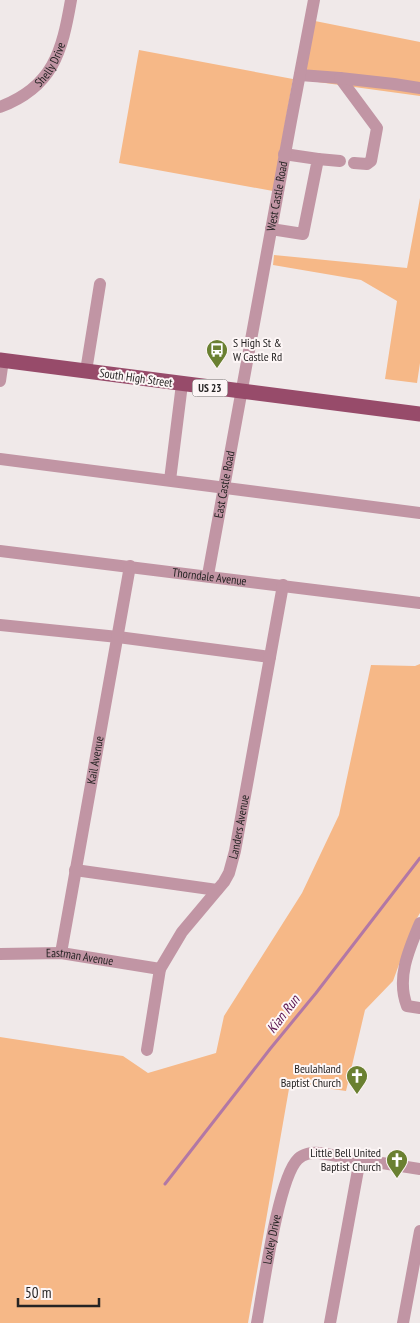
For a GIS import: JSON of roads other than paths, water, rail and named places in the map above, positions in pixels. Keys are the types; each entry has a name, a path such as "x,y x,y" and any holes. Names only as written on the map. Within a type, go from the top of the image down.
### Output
{"main road":[{"name":"South High Street","path":"2,360 420,414"}],"street":[{"name":"Shelly Drive","path":"0,108 25,95 42,81 48,73 63,42 71,0"},
{"name":"West Castle Road","path":"241,392 314,0"},
{"path":"300,75 420,88"},
{"path":"340,78 377,128 371,161 367,164 354,163"},
{"path":"284,154 340,161"},
{"path":"271,229 303,234 318,159"},
{"path":"86,372 100,284"},
{"path":"0,381 2,360"},
{"path":"170,480 182,384"},
{"name":"East Castle Road","path":"208,575 241,392"},
{"path":"0,458 420,513"},
{"name":"Thorndale Avenue","path":"0,551 208,575 420,603"},
{"name":"Kail Avenue","path":"61,953 130,566"},
{"name":"Landers Avenue","path":"147,1050 160,969 182,932 229,873 235,851 283,585"},
{"path":"0,625 118,637 270,657"},
{"path":"75,870 217,890"},
{"path":"420,923 410,947 402,986 407,1006 420,1008"},
{"name":"Eastman Avenue","path":"0,954 61,953 160,969"},
{"name":"Loxley Drive","path":"257,1323 280,1203 285,1184 297,1160 314,1152 360,1160"},
{"path":"330,1323 360,1160 420,1169"},
{"path":"404,1323 420,1231"}],"waterway":[{"name":"Kian Run","path":"165,1184 420,858"}],"place":[{"name":"S High St & W Castle Rd","path":"217,369"},
{"name":"Beulahland Baptist Church","path":"357,1095"},
{"name":"Little Bell United Baptist Church","path":"397,1179"}]}
